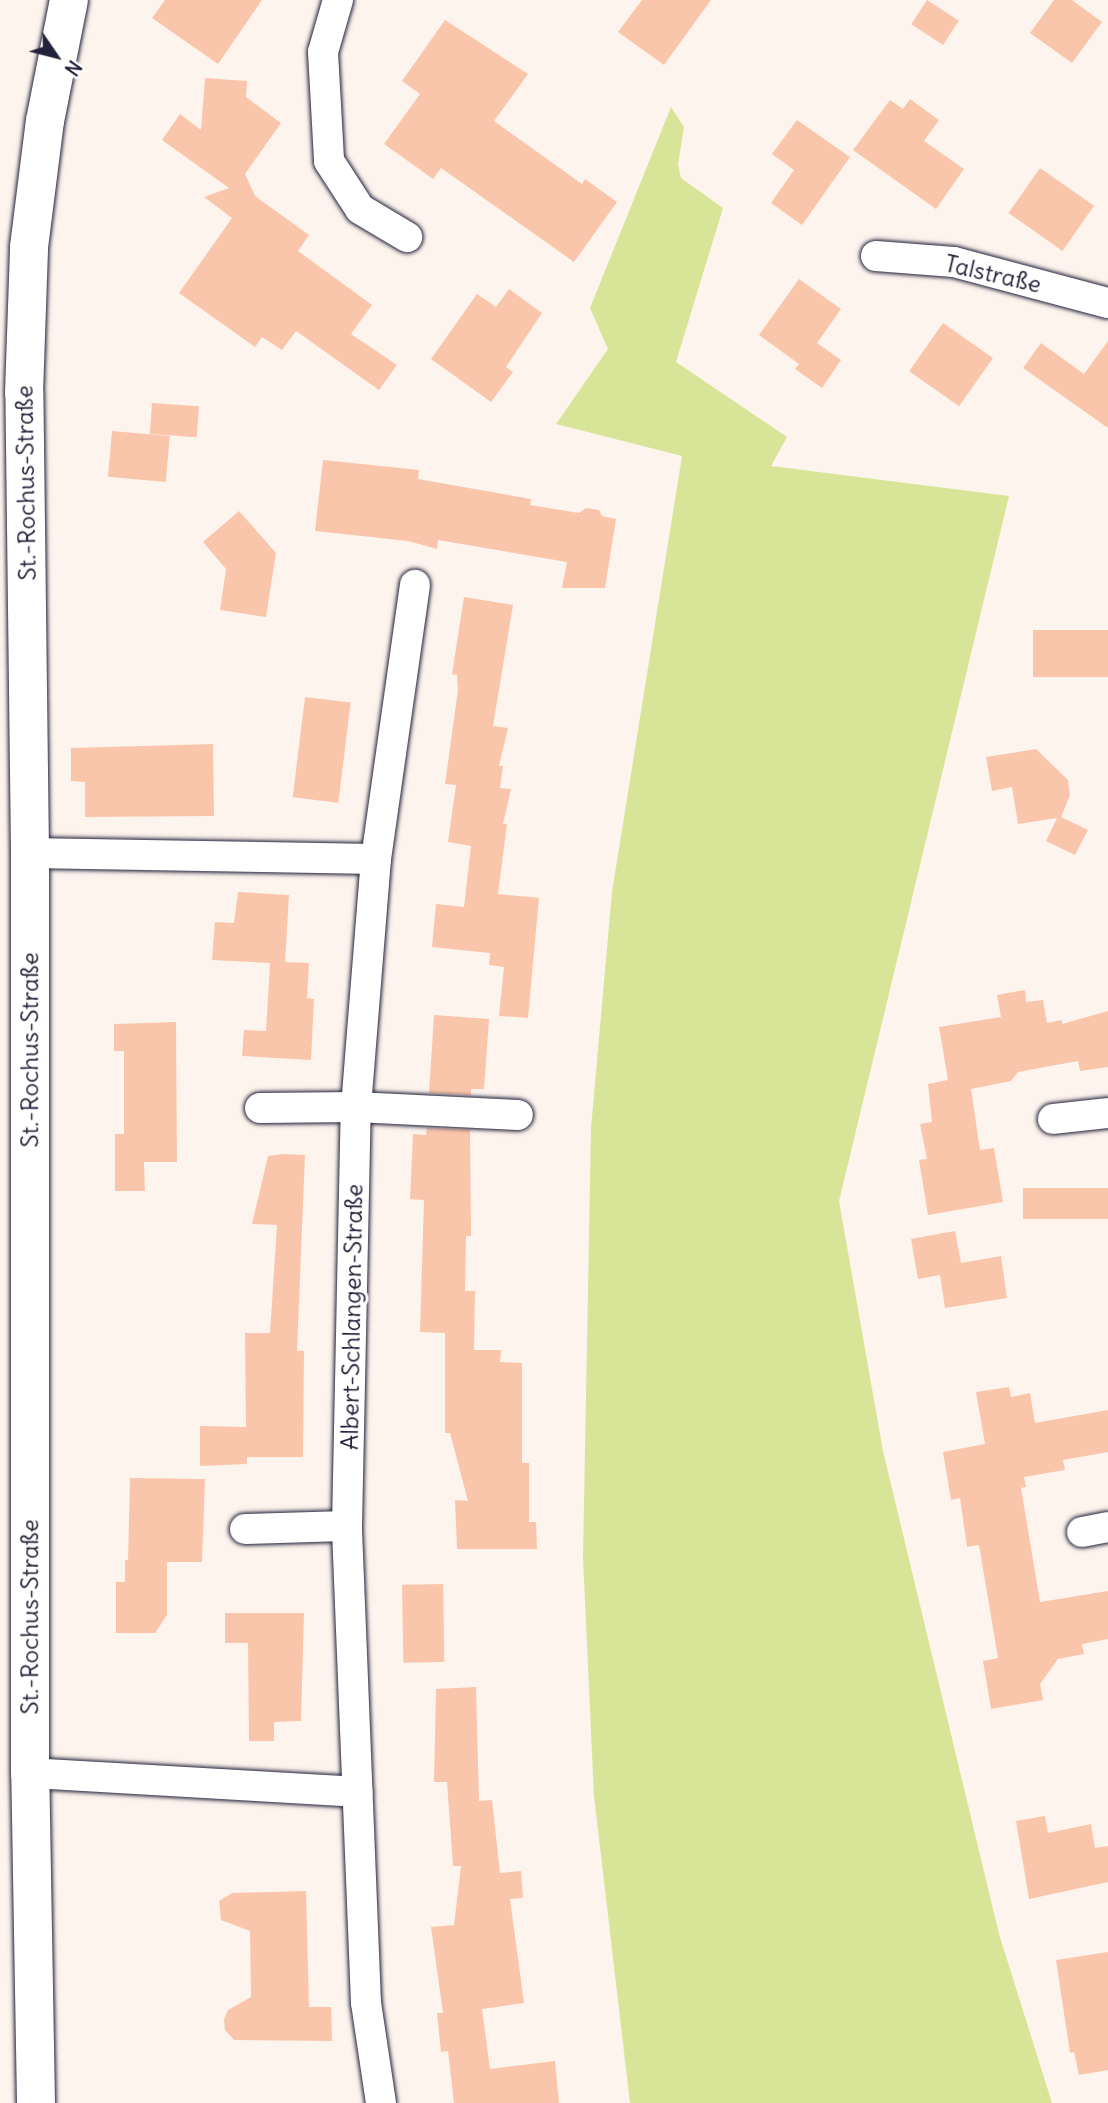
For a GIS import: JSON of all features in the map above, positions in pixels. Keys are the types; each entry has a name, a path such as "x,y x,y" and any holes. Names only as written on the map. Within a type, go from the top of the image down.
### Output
{"street":[{"name":"St.-Rochus-Straße","path":"36,2103 30,1773 30,853 24,393 29,247 45,121 69,0"},
{"path":"338,0 323,52 329,161 360,209 407,237"},
{"name":"Talstraße","path":"876,256 954,262 1108,303"},
{"name":"Albert-Schlangen-Straße","path":"380,2103 366,2003 347,1526 356,1107 376,859 415,584"},
{"path":"30,853 376,859"},
{"path":"260,1108 356,1107 517,1115"},
{"path":"1053,1119 1108,1113"},
{"path":"245,1529 347,1526"},
{"path":"30,1773 357,1792"}],"green space":[{"path":"671,107 684,127 678,164 681,178 723,208 676,362 787,437 771,466 1009,496 839,1201 883,1451 999,1934 1052,2103 630,2103 594,1796 583,1558 591,1128 612,892 682,456 556,424 608,349 590,308"}],"building":[{"path":"165,0 262,0 218,64 152,18"},
{"path":"642,0 711,0 664,65 618,32"},
{"path":"927,0 959,21 943,45 911,24"},
{"path":"1054,0 1072,0 1102,22 1072,63 1030,33"},
{"path":"445,20 528,74 494,121 582,184 585,179 617,202 574,262 441,168 433,179 384,144 420,94 402,81"},
{"path":"205,78 247,81 246,97 281,123 245,174 255,196 309,235 298,251 372,305 351,334 397,365 379,390 296,331 282,350 262,337 255,347 179,293 232,218 204,197 229,188 162,140 180,114 201,130"},
{"path":"910,99 939,120 924,141 964,169 936,209 853,150 890,100 903,109"},
{"path":"797,120 850,157 802,225 771,203 794,170 772,154"},
{"path":"1040,168 1094,206 1063,251 1008,213"},
{"path":"799,279 841,309 817,343 841,360 822,388 795,369 799,364 759,335"},
{"path":"509,289 542,313 506,367 513,372 491,402 431,359 477,294 496,307"},
{"path":"943,323 993,358 959,406 909,371"},
{"path":"1108,341 1108,428 1023,368 1041,343 1084,374"},
{"path":"152,403 199,406 197,437 150,434"},
{"path":"112,431 170,436 166,482 108,477"},
{"path":"323,460 419,470 418,479 531,499 530,505 579,513 586,508 599,510 602,516 616,519 605,588 562,588 567,562 438,540 437,549 408,541 315,531"},
{"path":"239,511 276,553 266,617 220,610 226,569 203,542"},
{"path":"464,597 513,605 493,726 508,728 499,766 503,766 500,788 511,789 503,824 507,824 498,894 539,898 528,1018 499,1016 504,967 489,965 490,953 432,947 436,904 464,907 471,846 448,842 456,785 445,784 458,690 457,675 452,674"},
{"path":"1033,630 1108,630 1108,677 1033,677"},
{"path":"305,697 351,703 338,803 293,797"},
{"path":"213,744 214,816 85,817 85,782 71,781 71,748"},
{"path":"1036,749 1068,780 1070,795 1061,817 1088,830 1075,855 1046,841 1057,818 1018,824 1012,787 992,791 986,757"},
{"path":"238,892 289,895 285,962 309,963 307,998 314,999 311,1060 242,1056 244,1030 266,1031 270,963 212,960 215,922 234,923"},
{"path":"1025,990 1026,1002 1043,1000 1047,1023 1062,1020 1062,1024 1108,1011 1108,1067 1080,1071 1078,1061 1018,1072 1011,1081 971,1089 980,1150 994,1148 1003,1202 928,1215 919,1160 927,1159 920,1124 932,1122 928,1084 948,1080 939,1027 1001,1017 997,995"},
{"path":"434,1015 489,1019 484,1089 471,1089 471,1095 429,1093"},
{"path":"176,1022 177,1162 144,1162 145,1191 115,1191 115,1134 124,1134 124,1051 114,1051 114,1024"},
{"path":"427,1128 470,1130 471,1236 466,1236 465,1291 475,1291 474,1350 501,1350 500,1362 522,1363 522,1463 529,1463 529,1522 536,1522 537,1549 457,1549 455,1500 468,1501 450,1433 445,1433 445,1333 420,1332 424,1200 410,1199 413,1134 426,1135"},
{"path":"305,1155 297,1351 304,1351 303,1457 247,1457 247,1464 200,1466 200,1426 246,1427 245,1333 270,1333 277,1225 252,1224 268,1156"},
{"path":"1023,1188 1108,1188 1108,1219 1023,1219"},
{"path":"955,1231 961,1263 1001,1256 1007,1298 945,1308 940,1275 918,1279 911,1239"},
{"path":"1009,1387 1011,1397 1030,1393 1035,1423 1108,1410 1108,1452 1063,1460 1065,1470 1024,1477 1026,1487 1021,1488 1040,1602 1108,1591 1108,1639 1082,1644 1084,1654 1058,1659 1040,1684 1043,1700 991,1709 983,1661 998,1658 979,1545 967,1547 960,1498 951,1500 943,1452 985,1444 976,1392"},
{"path":"130,1478 205,1479 202,1562 167,1562 167,1615 155,1633 116,1633 116,1582 125,1582 125,1560 128,1560"},
{"path":"443,1584 444,1662 403,1663 402,1585"},
{"path":"225,1613 304,1613 301,1721 274,1722 274,1741 249,1741 248,1643 225,1643"},
{"path":"476,1687 479,1801 492,1800 500,1873 521,1871 523,1898 510,1899 524,2003 482,2009 490,2069 555,2061 559,2103 454,2103 448,2051 441,2052 437,2013 443,2013 431,1927 454,1925 461,1866 453,1866 447,1782 434,1782 436,1689"},
{"path":"1045,1816 1048,1833 1091,1824 1095,1848 1108,1846 1108,1882 1029,1899 1016,1821"},
{"path":"306,1891 309,2007 331,2007 332,2041 234,2040 225,2030 224,2019 228,2010 251,1997 250,1931 221,1920 219,1901 232,1893"},
{"path":"1108,1952 1108,2070 1079,2075 1074,2052 1070,2053 1056,1960"}]}
